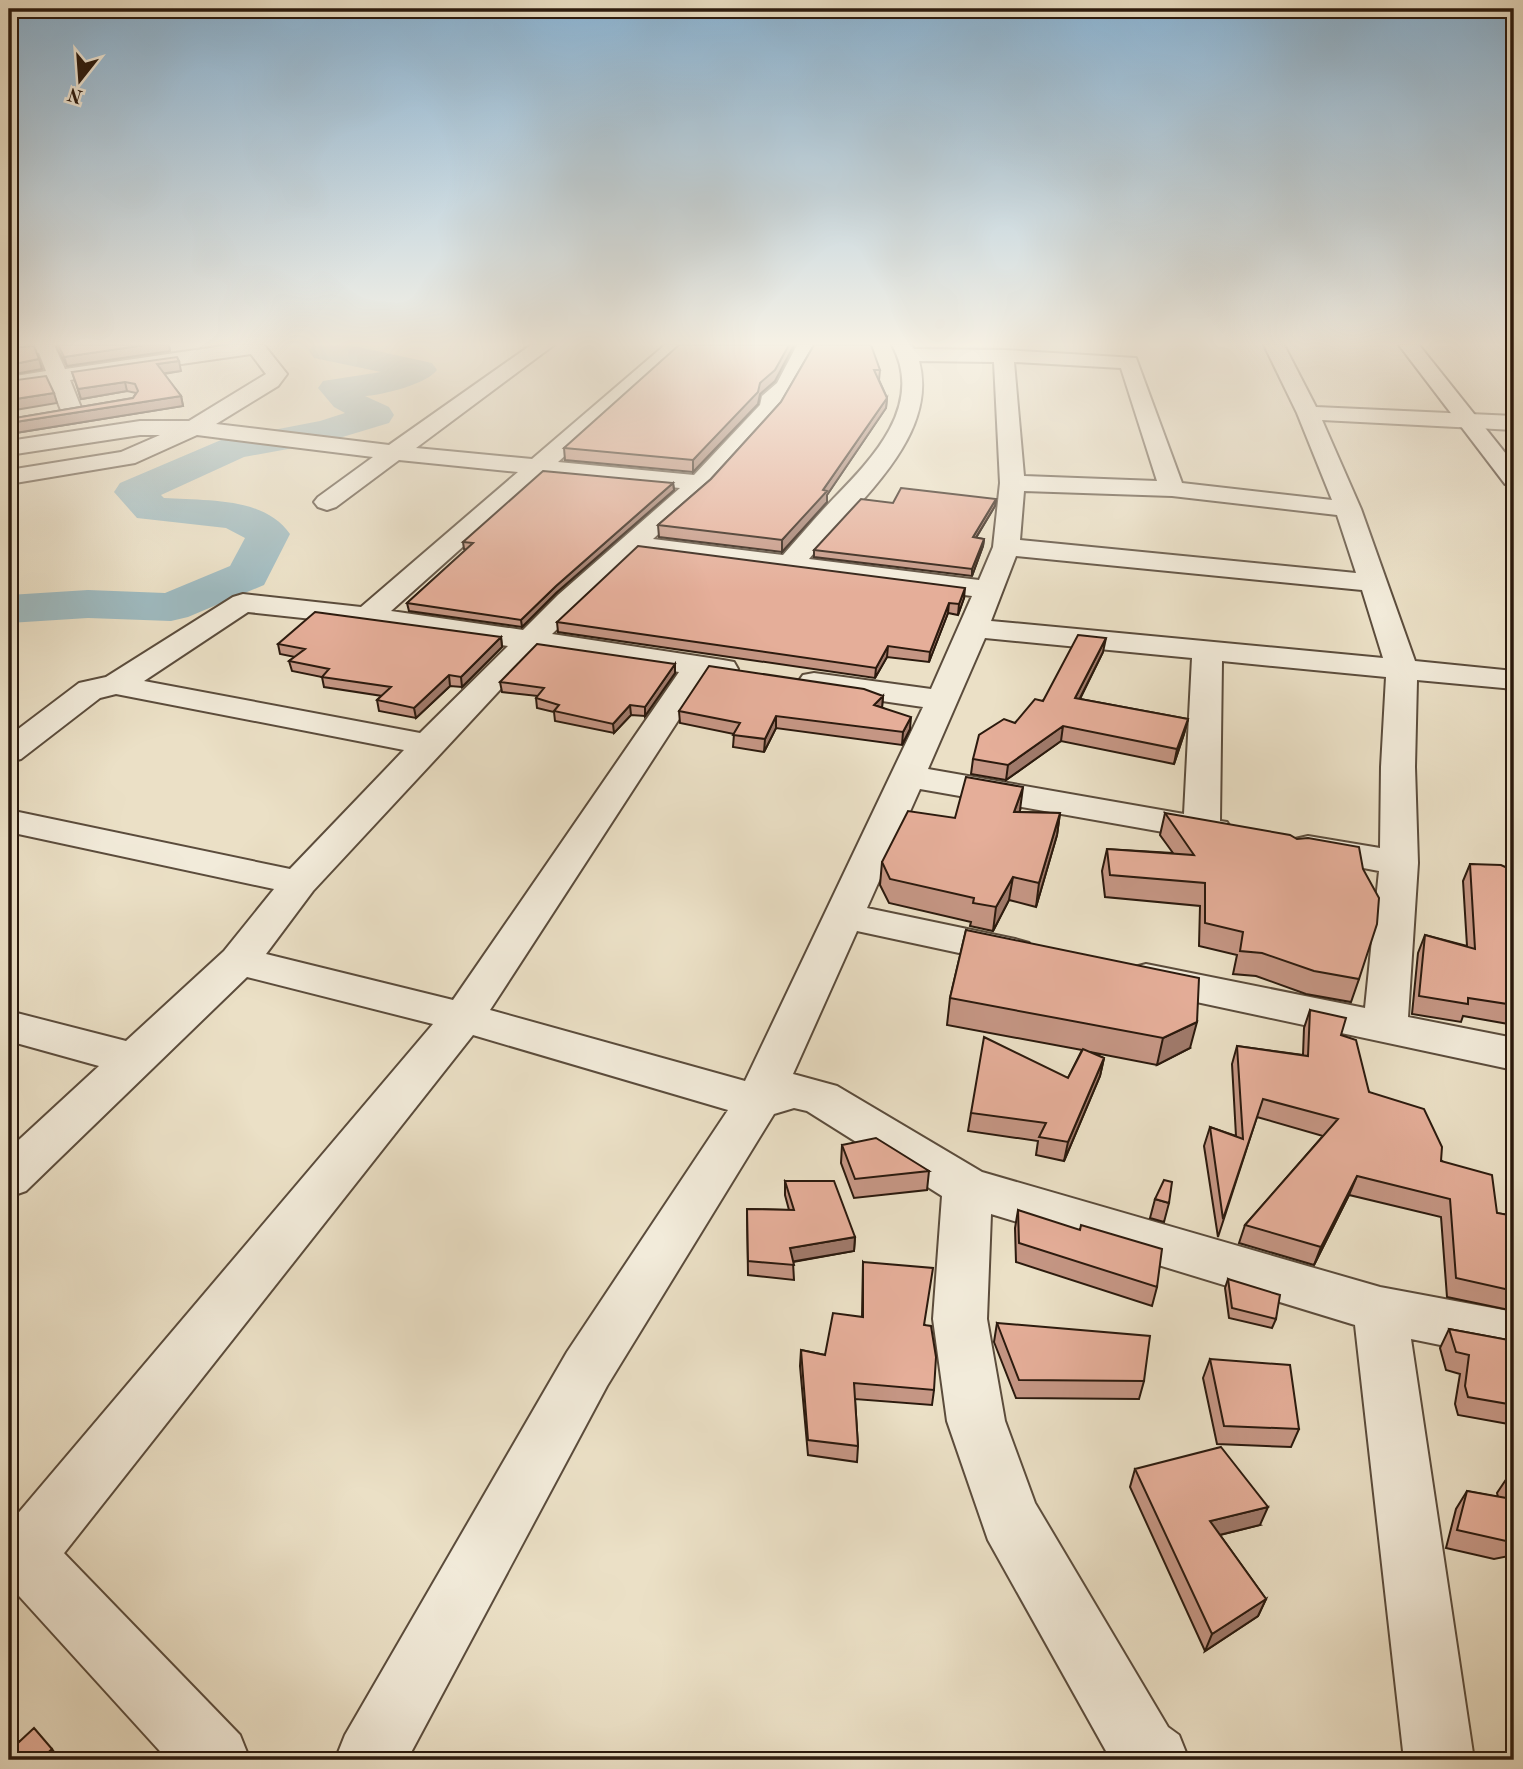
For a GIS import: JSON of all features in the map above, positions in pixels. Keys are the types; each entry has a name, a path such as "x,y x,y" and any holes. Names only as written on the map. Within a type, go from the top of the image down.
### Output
{"street":[{"path":"9,448 98,428"},
{"path":"9,477 127,458 194,428 394,453 700,482"},
{"path":"327,502 429,428"},
{"path":"368,616 584,428"},
{"path":"9,1178 132,1059 239,961 299,883 428,745 529,640 700,482 751,428"},
{"path":"789,565 887,456 905,428"},
{"path":"370,1760 587,1369 758,1102 908,776 974,628 1006,547 1012,483 1009,428"},
{"path":"1156,428 1172,488"},
{"path":"1314,428 1348,509 1402,668 1399,863 1385,1028"},
{"path":"1475,428 1514,479"},
{"path":"1012,483 1172,488 1348,509"},
{"path":"630,544 988,590"},
{"path":"1006,547 1373,583"},
{"path":"116,685 243,603 368,616 940,700"},
{"path":"974,628 1514,680"},
{"path":"1202,828 1207,651"},
{"path":"215,1760 16,1547 463,1017 699,666"},
{"path":"9,751 90,690 116,685 428,745"},
{"path":"908,776 1242,835"},
{"path":"9,821 299,883"},
{"path":"1281,842 1399,863"},
{"path":"844,916 1045,958"},
{"path":"239,961 463,1017 758,1102 793,1091 821,1098 967,1188 1380,1310 1514,1336"},
{"path":"1112,972 1514,1054"},
{"path":"9,1026 132,1059"},
{"path":"967,1188 960,1319 976,1421 1010,1519 1144,1751 1154,1760"},
{"path":"1380,1310 1439,1760"}],"building":[{"path":"587,428 724,428 693,460 564,448"},
{"path":"758,428 866,428 823,490 827,491 782,540 658,525 711,479"},
{"path":"543,471 673,483 521,620 407,603 473,543 463,542"},
{"path":"901,488 996,499 973,537 984,539 972,569 814,550 861,499 893,503"},
{"path":"638,546 965,588 959,604 949,603 930,652 888,646 876,668 557,622"},
{"path":"315,612 501,637 461,677 449,675 414,708 377,700 391,687 322,677 329,669 289,661 305,649 278,644"},
{"path":"1078,635 1106,638 1075,698 1188,719 1177,749 1063,726 1008,765 973,759 979,735 1004,719 1015,723 1035,699 1043,701"},
{"path":"537,644 675,664 645,707 630,705 613,724 554,711 559,705 536,698 544,688 500,682"},
{"path":"709,666 864,689 883,696 874,705 911,717 903,732 776,716 765,739 733,735 740,723 679,711"},
{"path":"966,777 1023,787 1014,812 1060,813 1039,883 1013,877 996,907 973,903 974,898 890,879 882,862 908,811 955,818"},
{"path":"1165,813 1290,835 1297,839 1308,838 1359,847 1363,869 1379,898 1377,924 1359,979 1314,971 1262,953 1240,951 1243,932 1205,923 1205,883 1110,875 1107,849 1194,855"},
{"path":"1470,864 1501,865 1514,871 1514,1005 1468,998 1468,1004 1419,996 1425,935 1475,949"},
{"path":"966,930 1199,978 1197,1022 1163,1038 950,998"},
{"path":"1310,1010 1346,1018 1341,1035 1356,1040 1369,1092 1424,1109 1442,1147 1441,1161 1492,1175 1497,1213 1514,1216 1514,1291 1456,1278 1450,1199 1357,1176 1321,1247 1245,1225 1338,1119 1263,1099 1223,1219 1210,1127 1243,1139 1237,1046 1308,1056"},
{"path":"984,1037 1068,1078 1083,1049 1104,1058 1068,1142 1039,1137 1046,1123 971,1113"},
{"path":"876,1138 929,1171 855,1179 842,1145"},
{"path":"1164,1180 1172,1182 1169,1203 1155,1199"},
{"path":"785,1181 834,1181 855,1237 790,1248 794,1265 748,1261 747,1209 794,1210"},
{"path":"1018,1210 1080,1230 1081,1225 1162,1249 1157,1287 1019,1243"},
{"path":"863,1262 933,1268 924,1325 931,1326 936,1357 934,1390 854,1383 858,1446 808,1440 801,1350 825,1355 833,1313 863,1317"},
{"path":"1228,1279 1280,1295 1276,1319 1232,1308"},
{"path":"997,1323 1150,1336 1144,1381 1019,1380"},
{"path":"1449,1329 1514,1341 1514,1405 1468,1397 1465,1386 1469,1355 1456,1352"},
{"path":"1210,1359 1290,1365 1299,1429 1224,1426"},
{"path":"1221,1447 1268,1507 1210,1521 1266,1599 1212,1634 1135,1469"},
{"path":"1509,1475 1514,1476 1514,1540 1506,1541 1457,1530 1467,1491 1512,1499"},
{"path":"34,1728 52,1749 40,1760 9,1760 9,1730 19,1742"}],"waterway":[{"path":"9,609 88,604 171,607 248,575 269,534 236,516 152,509 134,492 234,448 337,428"}]}
